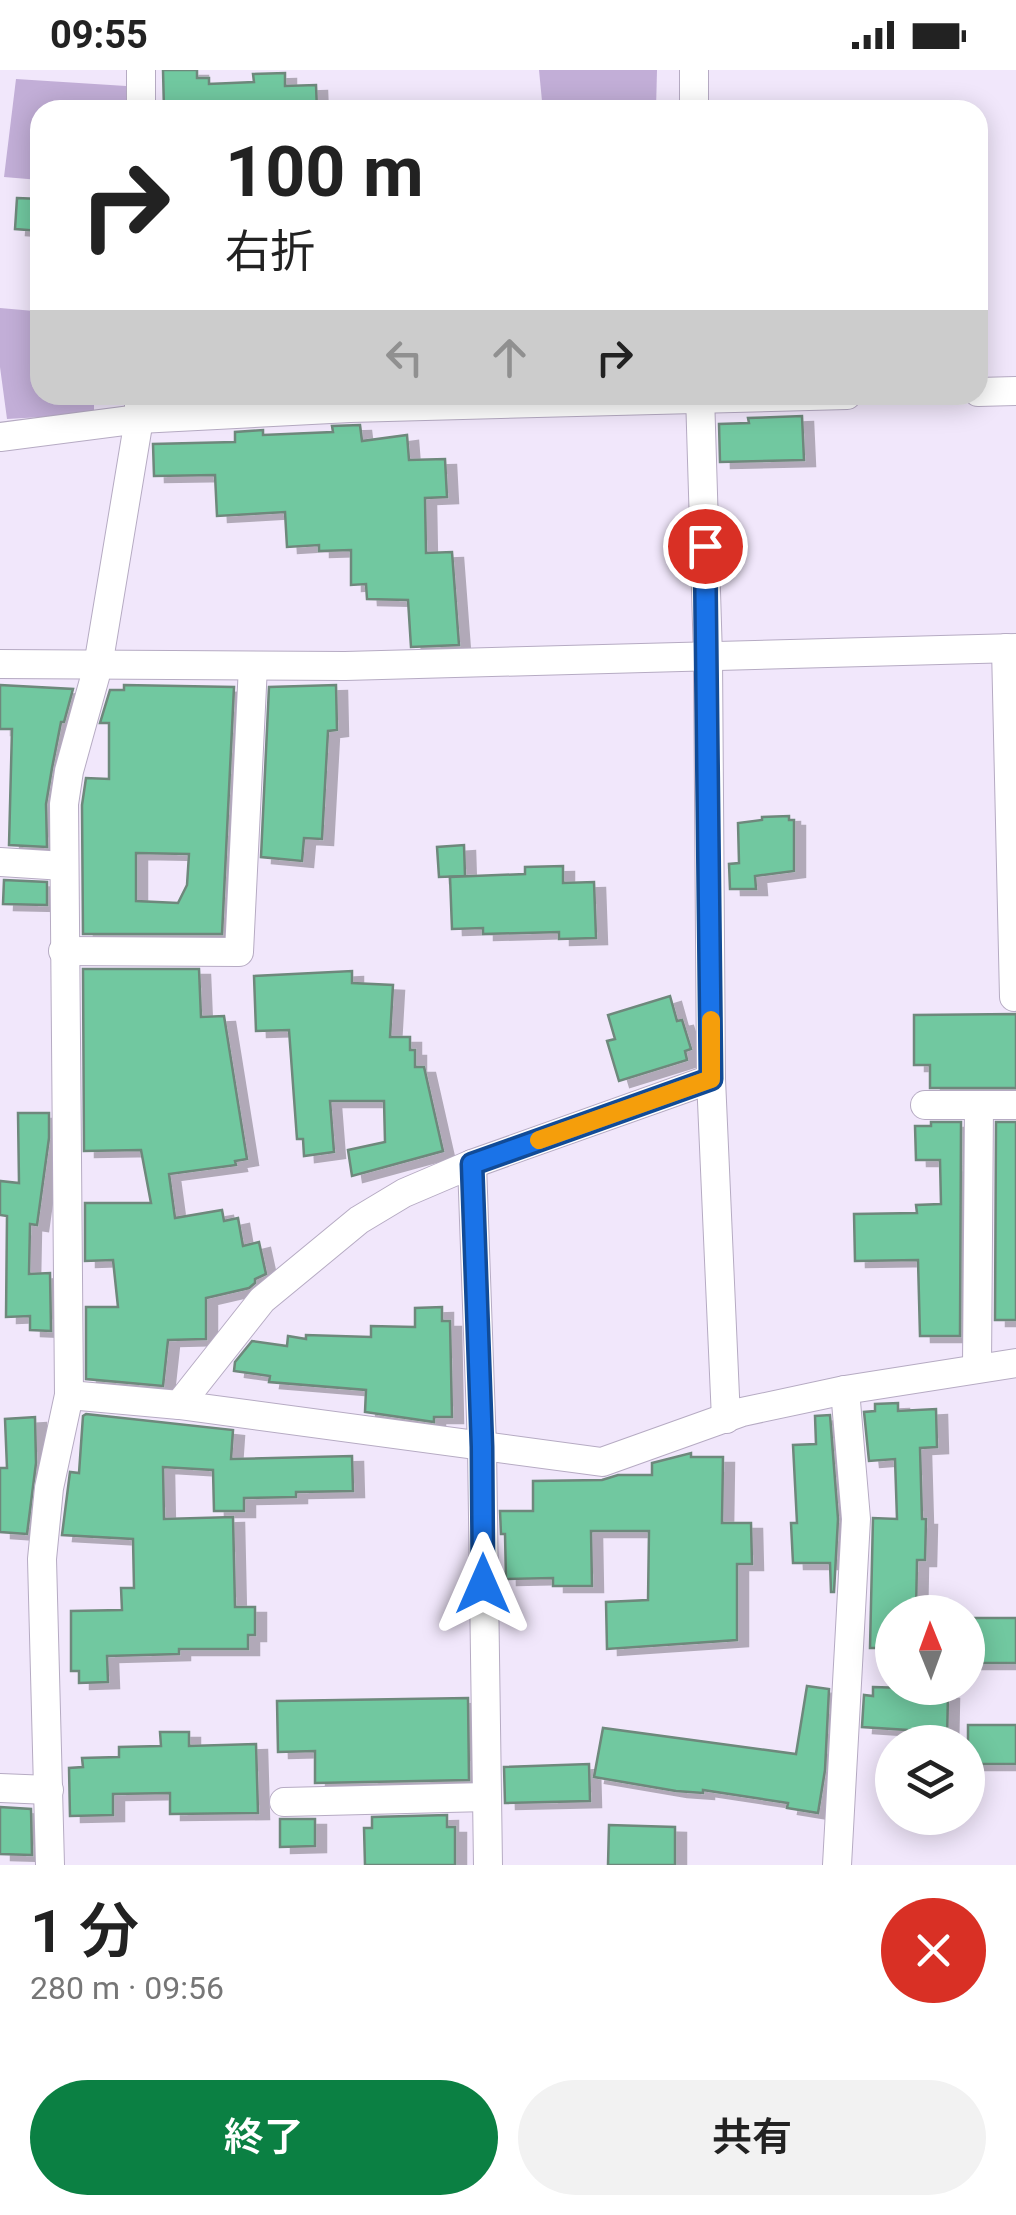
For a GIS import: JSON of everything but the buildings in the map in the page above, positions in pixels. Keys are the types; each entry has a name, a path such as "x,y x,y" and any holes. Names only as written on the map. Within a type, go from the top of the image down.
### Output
{"street":[{"path":"141,100 142,70"},
{"path":"694,70 694,100"},
{"path":"988,392 1016,391"},
{"path":"0,437 139,407 445,405"},
{"path":"700,405 708,658 711,1079 726,1419"},
{"path":"50,1865 42,1558 49,1488 70,1395 64,804 98,666 139,407"},
{"path":"0,664 252,666 1011,648 1014,997"},
{"path":"63,951 238,952 252,666"},
{"path":"0,862 64,866"},
{"path":"179,1406 262,1300 346,1231 404,1192 711,1079"},
{"path":"925,1105 1016,1105"},
{"path":"977,1367 978,1105"},
{"path":"472,1164 482,1447 488,1865"},
{"path":"70,1395 602,1462 742,1412 845,1390 1016,1363"},
{"path":"837,1865 856,1519 845,1390"},
{"path":"0,1788 49,1790"},
{"path":"284,1802 486,1797"}],"shaded area":[{"path":"539,70 657,70 656,100 542,100"},
{"path":"16,79 126,86 126,100 30,100 30,179 4,177"},
{"path":"0,308 30,311 30,405 94,405 94,414 7,419 0,367"}],"slow traffic":[{"path":"539,1140 711,1079 711,1020"}],"route":[{"path":"483,1584 472,1164 711,1079 705,546"}]}
